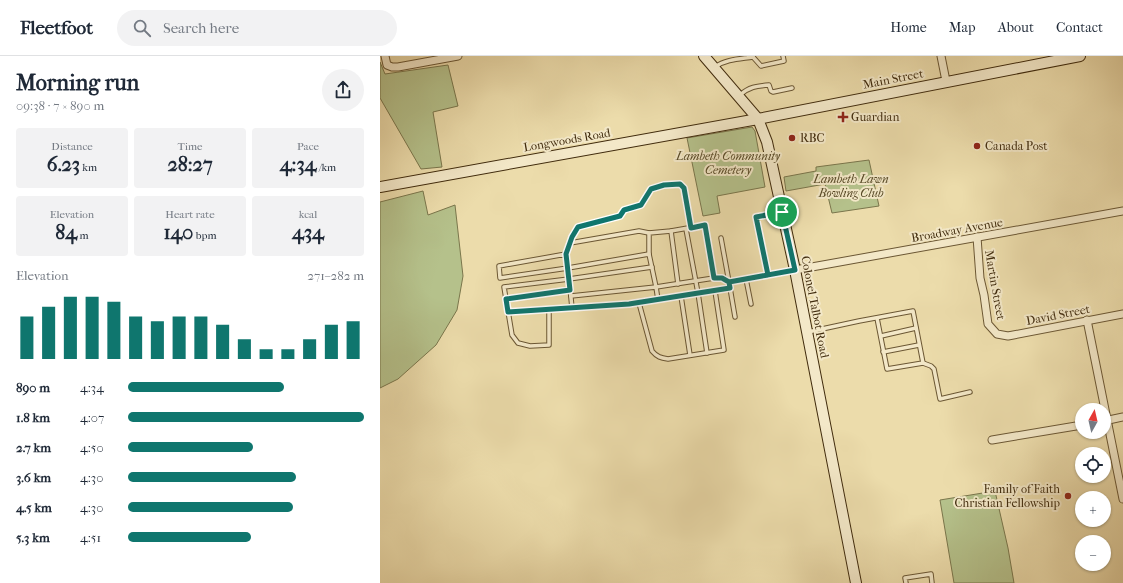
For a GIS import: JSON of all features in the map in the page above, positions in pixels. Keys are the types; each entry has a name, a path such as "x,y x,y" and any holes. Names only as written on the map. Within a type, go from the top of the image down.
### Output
{"main road":[{"name":"Colonel Talbot Road","path":"704,56 758,118 767,142 795,270 856,583"},
{"name":"Main Street","path":"758,118 1080,56"},
{"name":"Longwoods Road","path":"380,187 758,118"}],"street":[{"path":"385,56 387,65 392,68 458,56"},
{"path":"940,56 946,81"},
{"name":"Broadway Avenue","path":"795,270 1123,211"},
{"name":"Martin Street","path":"977,237 980,278 988,324 997,334"},
{"name":"David Street","path":"997,334 1008,336 1123,314"},
{"path":"1088,320 1103,403"},
{"path":"1111,420 1123,417"},
{"path":"992,440 1075,426"},
{"path":"1110,439 1123,499"}],"lane":[{"path":"714,68 720,63 729,60 754,57 761,66 784,61 783,56"},
{"path":"739,96 746,90 755,87 769,85 771,91 773,92 792,88"},
{"path":"572,308 566,254 572,237 578,227 620,216 624,210 641,205 651,189 664,185 680,184 684,188 691,228"},
{"path":"768,275 756,217 782,212"},
{"path":"570,243 639,231 649,233 705,225 714,278"},
{"path":"686,228 707,353"},
{"path":"671,231 678,284"},
{"path":"649,233 649,254 658,300"},
{"path":"721,238 735,317"},
{"path":"566,254 499,266 500,278 649,254"},
{"path":"549,309 550,345 530,346 518,343 512,335 504,287 569,280 652,267"},
{"path":"571,296 656,287 714,278 722,278 729,282 795,270"},
{"path":"746,279 751,304"},
{"path":"508,312 639,303 730,288"},
{"path":"506,299 570,290"},
{"path":"639,303 652,351 655,356 668,359 707,353 724,350 715,290"},
{"path":"681,296 690,355"},
{"path":"807,333 913,311 923,363"},
{"path":"877,318 887,369 923,363 928,364 934,369 940,399 970,392"},
{"path":"880,336 916,328"},
{"path":"884,352 919,345"},
{"path":"906,583 905,578 931,574 932,583"}],"green space":[{"path":"380,62 385,74 448,65 458,106 433,112 442,167 421,169 380,98"},
{"name":"Lambeth Community Cemetery","path":"752,127 755,131 765,187 717,196 720,213 703,216 687,138"},
{"name":"Lambeth Lawn Bowling Club","path":"869,160 879,206 832,213 825,184 786,191 784,177 816,171 816,167"},
{"path":"423,191 428,215 455,205 463,276 457,310 436,345 398,379 380,388 380,202"},
{"path":"995,491 1008,548 1014,583 954,583 940,500"}],"place":[{"name":"Guardian","path":"843,117"},
{"name":"RBC","path":"792,138"},
{"name":"Canada Post","path":"977,146"},
{"name":"Family of Faith Christian Fellowship","path":"1068,496"}],"route":[{"path":"782,212 756,217 768,275 729,282 722,278 714,278 705,225 691,228 684,188 680,184 664,185 651,189 641,205 624,210 620,216 578,227 572,237 566,254 570,290 506,299 508,312 629,304 730,288 729,282 746,279 768,275 795,270 782,212"}]}
